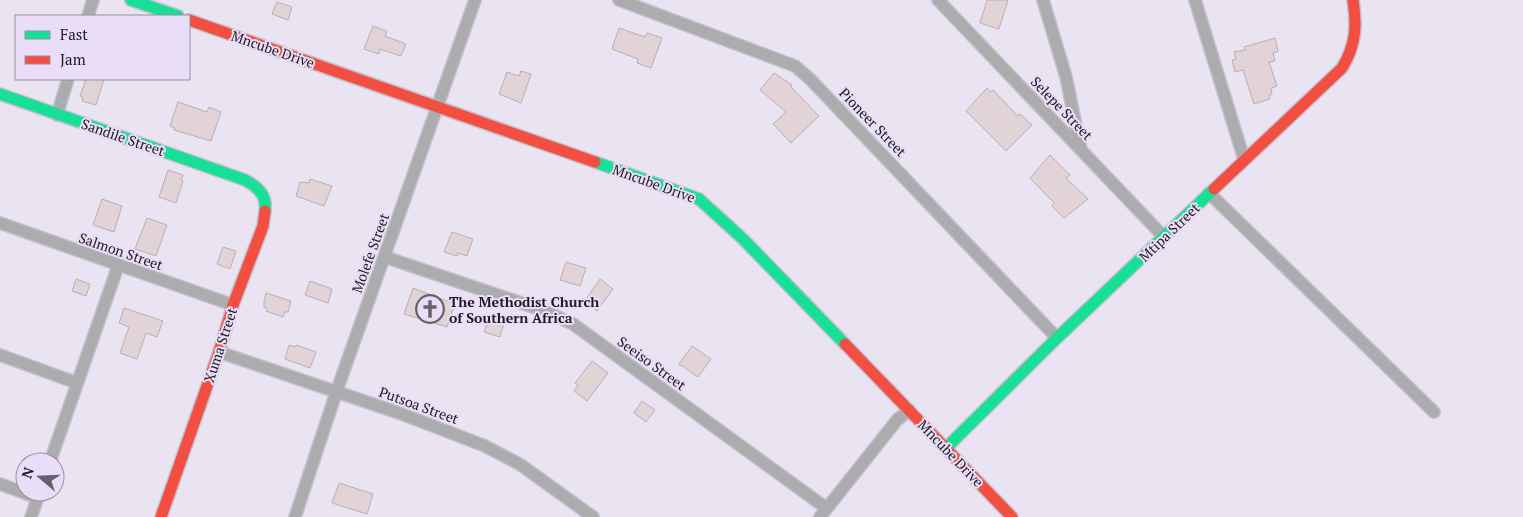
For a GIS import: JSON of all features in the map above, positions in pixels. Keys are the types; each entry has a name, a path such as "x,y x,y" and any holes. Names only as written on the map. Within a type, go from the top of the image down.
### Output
{"street":[{"path":"88,15 93,0"},
{"path":"131,0 175,15"},
{"name":"Molefe Street","path":"295,517 336,393 475,0"},
{"name":"Pioneer Street","path":"619,0 635,2 795,66 912,184 1057,338"},
{"path":"1043,0 1066,77 1081,150"},
{"path":"1196,0 1244,159"},
{"name":"Mtipa Street","path":"946,448 1057,338 1342,68 1356,40 1357,22 1353,0"},
{"name":"Selepe Street","path":"940,1 1164,237"},
{"name":"Mncube Drive","path":"190,20 699,199 726,222 1012,517"},
{"path":"57,114 68,80"},
{"name":"Sandile Street","path":"0,94 245,180"},
{"name":"Xuma Street","path":"161,517 219,352 233,305 263,226 266,203 259,188 245,180"},
{"path":"1210,193 1434,412"},
{"name":"Salmon Street","path":"0,224 233,305"},
{"name":"Seeiso Street","path":"385,257 544,311 573,324 823,512"},
{"path":"53,452 118,266"},
{"name":"Putsoa Street","path":"219,352 402,414 485,446 521,465 593,517"},
{"path":"0,355 77,383"},
{"path":"823,512 897,420 910,410"},
{"path":"0,484 15,488"},
{"path":"31,517 36,502"}],"building":[{"path":"987,0 1008,0 999,29 980,23"},
{"path":"277,2 292,7 288,20 272,14"},
{"path":"373,26 387,31 385,36 406,44 401,56 380,49 379,54 364,49"},
{"path":"619,28 645,37 647,33 662,38 651,68 637,63 638,59 612,49"},
{"path":"1275,38 1278,51 1273,53 1275,61 1269,62 1277,86 1271,88 1272,94 1269,95 1270,99 1254,104 1243,70 1235,72 1232,60 1236,59 1234,52 1245,50 1244,47"},
{"path":"521,71 531,74 521,103 499,94 507,72 519,76"},
{"path":"774,73 792,85 791,87 819,116 791,143 773,124 786,112 760,90"},
{"path":"86,80 104,80 96,105 82,101 83,97 80,96"},
{"path":"987,88 991,92 993,90 1018,116 1020,114 1032,125 1006,151 966,111"},
{"path":"178,102 207,112 209,107 221,112 211,141 174,130 175,128 170,126"},
{"path":"1050,155 1070,175 1066,178 1088,199 1064,218 1052,206 1054,203 1030,178"},
{"path":"168,170 183,175 176,203 159,197"},
{"path":"310,179 332,186 324,206 296,196 300,182 309,183"},
{"path":"102,199 122,206 114,232 93,225"},
{"path":"147,218 167,225 156,256 135,249"},
{"path":"452,232 473,239 467,256 458,253 457,256 444,252"},
{"path":"223,247 236,251 230,269 217,264"},
{"path":"566,262 586,268 580,286 560,280"},
{"path":"76,279 90,284 86,296 72,291"},
{"path":"600,279 613,289 597,311 584,302"},
{"path":"310,281 332,289 328,303 305,295"},
{"name":"The Methodist Church of Southern Africa","path":"413,288 455,304 447,327 404,314"},
{"path":"266,293 291,301 288,312 285,312 283,317 266,311 267,308 264,307 264,302"},
{"path":"124,308 163,321 157,337 146,333 137,359 120,353 129,327 119,323"},
{"path":"489,319 504,324 500,337 484,332"},
{"path":"289,345 295,347 296,345 316,352 310,368 285,359"},
{"path":"692,346 711,359 698,377 679,364"},
{"path":"592,361 608,373 587,401 574,391 578,385 575,383"},
{"path":"642,401 655,410 646,422 634,413"},
{"path":"339,483 373,494 367,514 332,503"}],"traffic: fast":[{"path":"131,0 175,15"},
{"path":"0,94 245,180 261,192 265,200 265,211"},
{"path":"595,162 699,199 743,239 845,344"},
{"path":"946,448 1057,338 1214,189"}],"traffic: jam":[{"path":"1214,189 1342,68 1353,43 1355,27 1353,0"},
{"path":"190,20 595,162"},
{"path":"161,517 219,352 233,305 263,226 265,211"},
{"path":"845,344 1012,517"}],"place":[{"name":"The Methodist Church of Southern Africa","path":"430,309"}]}
